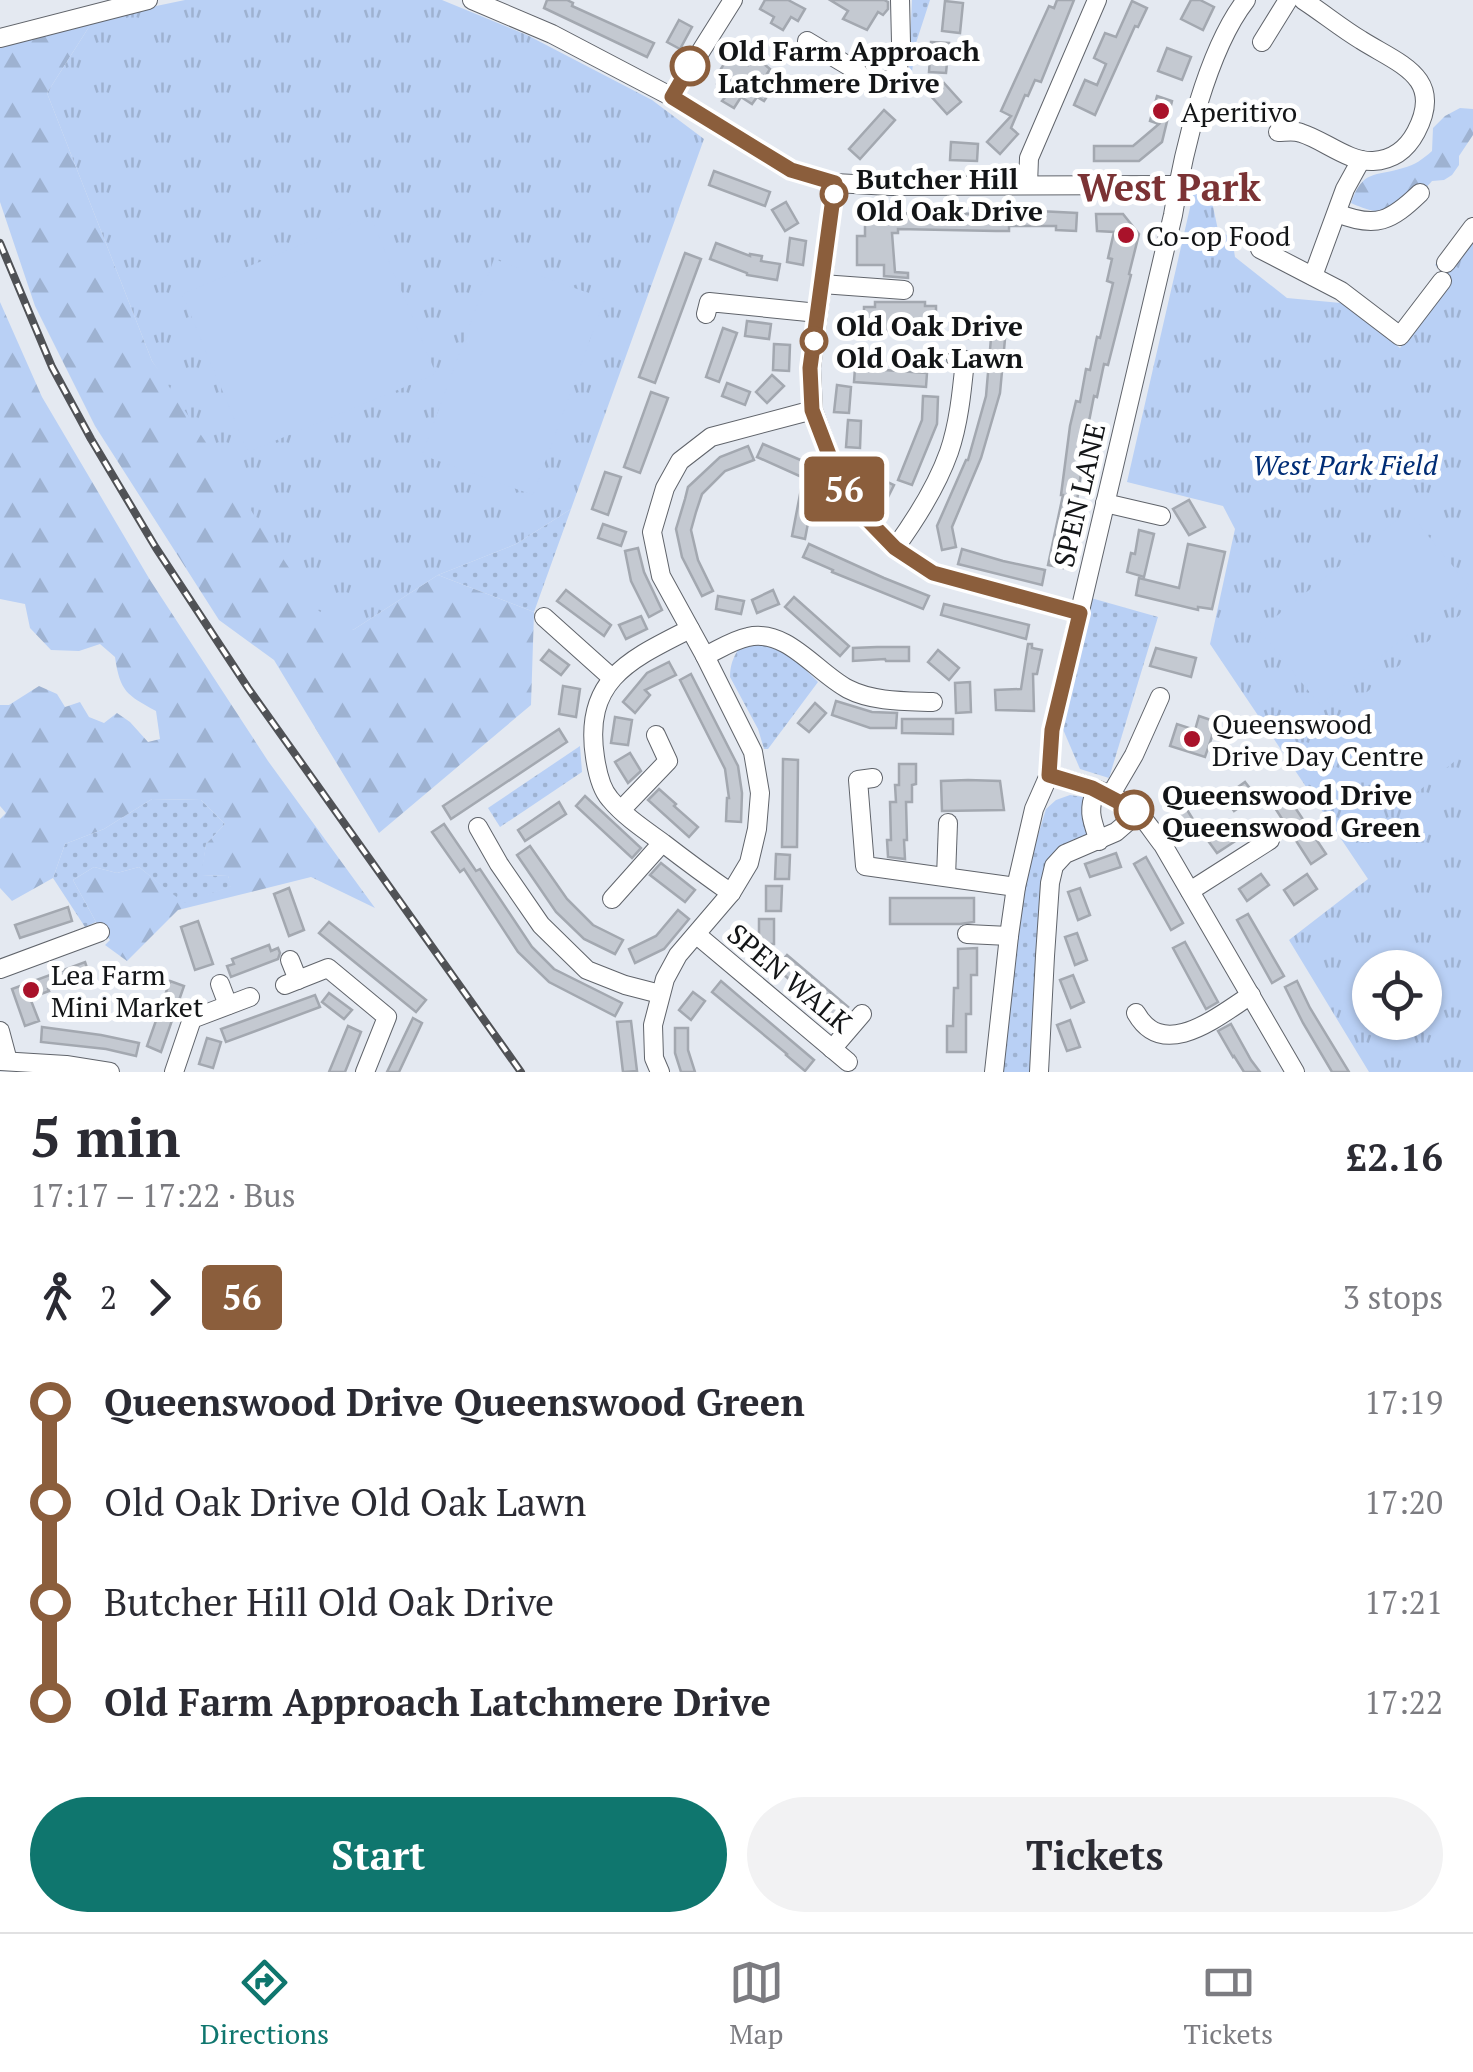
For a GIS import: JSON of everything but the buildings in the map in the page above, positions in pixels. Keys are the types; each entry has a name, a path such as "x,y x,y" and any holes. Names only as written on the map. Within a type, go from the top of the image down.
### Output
{"street":[{"path":"0,38 111,5 148,0"},
{"path":"472,0 552,34 672,97 791,170 835,183 1178,185"},
{"path":"672,97 733,0"},
{"path":"807,40 857,71 864,80 897,78 900,0"},
{"path":"1028,185 1029,158 1097,0"},
{"name":"SPEN LANE","path":"994,1072 1016,887 1034,810 1049,775 1052,730 1178,185 1221,42 1246,0"},
{"path":"1262,42 1288,0"},
{"path":"1278,132 1298,131 1362,160 1374,160 1393,157 1407,146 1423,118 1422,88 1409,68 1304,0"},
{"path":"1313,276 1345,189 1362,160"},
{"path":"835,183 810,368 812,410 839,481 863,515 895,548 933,573 1080,613"},
{"path":"1336,213 1358,222 1384,221 1401,212 1420,193"},
{"path":"1260,249 1341,291 1400,336 1422,296 1444,272 1473,227"},
{"path":"822,284 904,290"},
{"path":"709,302 818,313"},
{"path":"895,548 918,516 949,453 965,360 956,359"},
{"path":"660,1072 654,1058 653,1025 665,979 678,955 731,894 749,863 760,793 753,752 662,576 652,532 665,488 680,460 711,438 812,410"},
{"path":"1106,503 1162,516"},
{"path":"544,617 612,678"},
{"path":"690,629 636,656 612,678 597,706 592,735 597,770 608,798 731,894"},
{"path":"705,656 745,637 777,639 852,692 888,700 933,702"},
{"path":"1100,840 1091,819 1090,804 1134,755 1160,697"},
{"path":"621,810 668,761 656,735"},
{"path":"1049,775 1103,793 1138,813 1163,845 1295,1072"},
{"path":"874,778 858,780 865,866 1016,887"},
{"path":"1039,1072 1044,956 1054,866 1064,854 1116,832 1138,813"},
{"path":"946,878 948,822"},
{"path":"478,828 541,925 587,970 660,994"},
{"path":"1190,891 1270,840"},
{"path":"612,900 662,843"},
{"path":"0,969 100,932"},
{"path":"968,934 1009,936"},
{"name":"SPEN WALK","path":"697,935 848,1062"},
{"path":"290,960 291,982 328,968 387,1016 365,1072"},
{"path":"220,984 228,1006"},
{"path":"1136,1013 1142,1024 1168,1036 1188,1032 1250,995"},
{"path":"174,1072 192,1019 250,997"},
{"path":"832,1049 862,1014"},
{"path":"0,1031 15,1064 66,1064 110,1072"}],"green space":[{"path":"185,0 442,0 527,35 652,100 704,139 571,509 516,544 438,575 353,630 317,610 152,361 47,93 94,19"},
{"path":"912,0 930,0 916,43 912,72 909,67"},
{"path":"94,19 47,93 152,361 353,630 438,575 534,612 531,705 379,833 274,660 219,620 95,426 35,306 0,202 0,48"},
{"path":"1460,108 1473,109 1473,135 1452,175 1432,181 1414,197 1390,209 1375,211 1351,203 1365,179 1411,165 1432,151 1433,128"},
{"name":"West Park Field","path":"1198,173 1208,183 1218,230 1232,238 1235,257 1287,298 1341,303 1400,348 1452,280 1435,265 1473,219 1473,1072 1369,1072 1289,940 1368,879 1210,644 1235,529 1223,506 1127,482"},
{"path":"370,216 436,374 248,452 182,294"},
{"path":"494,259 605,299 533,495 422,455"},
{"path":"0,302 42,397 150,580 268,761 375,908 311,877 178,910 127,961 105,945 110,940 73,880 94,867 117,873 139,867 184,903 231,886 228,876 201,875 206,844 225,824 201,800 152,799 104,829 65,844 53,878 12,901 0,888 0,819 6,813 0,806 0,705 9,705 39,686 57,694 65,707 80,702 89,717 104,723 117,713 148,742 160,739 156,711 126,691 115,657 100,644 79,651 51,650 30,628 25,604 0,599"},
{"path":"571,509 534,612 438,575 516,544"},
{"path":"1408,511 1469,586 1320,705 1259,630"},
{"path":"1091,598 1158,617 1109,778 1080,769 1062,727"},
{"path":"1473,604 1473,746 1402,805 1332,721"},
{"path":"764,643 791,655 818,682 768,749 764,749 758,729 730,677 739,648"},
{"path":"580,746 582,772 500,827 488,808"},
{"path":"1070,795 1083,797 1082,817 1091,836 1061,848 1044,874 1032,1072 1001,1072 1020,911 1035,845 1046,809"},
{"path":"152,799 201,800 225,824 206,844 202,875 228,876 232,886 184,904 139,867 117,873 94,867 73,880 96,922 85,927 53,878 65,844 104,829"}],"railway":[{"path":"0,243 52,367 156,548 248,688 521,1072"}],"bus line":[{"name":"56","path":"690,66 672,97 791,170 835,183 810,368 812,410 839,481 863,515 895,548 933,573 1080,613 1052,730 1049,775 1092,788 1134,810"}],"place":[{"name":"Old Farm Approach Latchmere Drive","path":"690,66"},
{"name":"Aperitivo","path":"1161,111"},
{"name":"Butcher Hill Old Oak Drive","path":"834,194"},
{"name":"Co-op Food","path":"1126,235"},
{"name":"Old Oak Drive Old Oak Lawn","path":"814,341"},
{"name":"Queenswood Drive Day Centre","path":"1192,739"},
{"name":"Queenswood Drive Queenswood Green","path":"1134,810"},
{"name":"Lea Farm Mini Market","path":"31,990"}],"district":[{"name":"West Park","path":"1169,187"}]}
